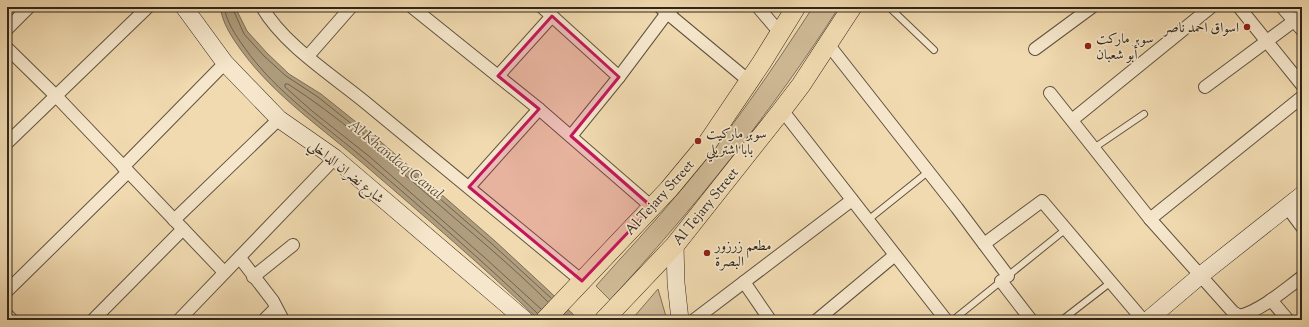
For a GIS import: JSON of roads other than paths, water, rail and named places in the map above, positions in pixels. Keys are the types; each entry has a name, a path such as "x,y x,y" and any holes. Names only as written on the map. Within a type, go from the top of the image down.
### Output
{"main road":[{"name":"Al-Tejary Street","path":"546,320 669,189 708,142 796,7"},
{"name":"Al Tejary Street","path":"604,320 674,245 782,110 852,7"}],"street":[{"path":"7,29 29,7"},
{"path":"7,143 148,7"},
{"name":"شارع نضران الداخلي","path":"184,7 225,63 279,119 335,158 525,320"},
{"path":"308,56 351,7"},
{"path":"412,7 539,109 652,207"},
{"path":"542,7 619,77"},
{"path":"758,7 780,33"},
{"path":"1035,49 1092,7"},
{"path":"1072,120 1211,7"},
{"path":"1239,7 1302,84"},
{"path":"1205,87 1267,41 1299,22 1282,7"},
{"path":"266,8 269,19 292,43 582,281"},
{"path":"571,136 619,77 667,9 749,81"},
{"path":"498,76 552,16"},
{"path":"828,44 984,244 1004,279 1031,320"},
{"path":"7,48 56,96 224,272"},
{"path":"7,291 126,169 225,63"},
{"path":"1050,93 1150,219 1233,312 1242,318 1271,300 1302,277"},
{"path":"1150,219 1302,97"},
{"path":"469,187 539,109"},
{"path":"782,110 896,255 941,318"},
{"path":"174,220 279,119"},
{"path":"182,319 224,272 240,258 335,158"},
{"path":"1148,320 1201,275 1302,195"},
{"path":"694,320 852,200"},
{"path":"984,244 1042,201 1143,320"},
{"path":"1287,207 1302,226"},
{"path":"94,320 183,230"},
{"path":"253,277 293,245"},
{"path":"674,245 680,320"},
{"path":"817,320 896,255"},
{"path":"240,258 253,277 273,301 283,320"},
{"path":"744,282 770,320"},
{"path":"1271,300 1288,320"},
{"path":"264,320 276,308"},
{"path":"7,315 12,320"}],"lane":[{"path":"889,7 934,50"},
{"path":"1094,148 1144,114"},
{"path":"868,220 928,171"},
{"path":"953,320 1066,229"},
{"path":"1062,320 1111,282"}],"water":[{"name":"Al Khandaq Canal","path":"220,7 235,7 247,31 289,74 321,94 381,142 495,241 579,320 539,320 454,242 351,153 284,98 254,67 241,50 225,24"}],"place":[{"name":"اسواق احمد ناصر","path":"1247,27"},
{"name":"سوبر ماركت أبو شعبان","path":"1088,46"},
{"name":"سوبر ماركيت بابا اشتريلي","path":"698,141"},
{"name":"مطعم زرزور البصرة","path":"707,253"}]}
